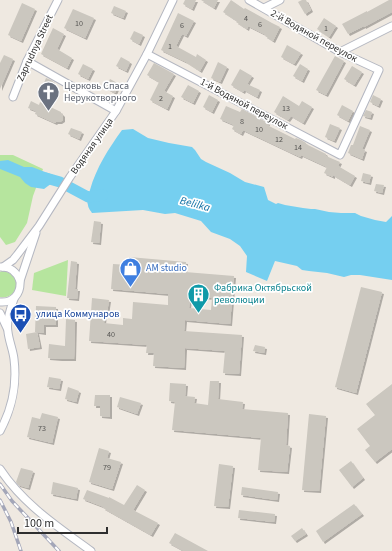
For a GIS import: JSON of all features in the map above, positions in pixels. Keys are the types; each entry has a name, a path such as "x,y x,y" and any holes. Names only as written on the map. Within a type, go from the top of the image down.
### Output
{"street":[{"name":"Zaprudnya Street","path":"13,97 27,61 58,0"},
{"name":"Водяная улица","path":"39,226 70,177 116,111 147,54 173,0"},
{"name":"2-й Водяной переулок","path":"249,0 340,52 379,70 340,155"},
{"path":"264,8 280,0"},
{"path":"340,52 392,26"},
{"name":"1-й Водяной переулок","path":"147,54 340,155"},
{"path":"27,61 116,111"},
{"path":"1,267 18,255 39,226"},
{"path":"7,330 10,308 19,291 20,281 39,226"},
{"path":"1,267 12,269 19,277 20,281"},
{"path":"0,302 8,302 14,299"},
{"path":"0,313 7,330 14,358 15,369 12,399 6,421 0,431"},
{"path":"0,469 6,479 22,497 55,526 91,551"}],"green space":[{"path":"0,155 13,155 43,169 33,196 27,223 15,242 6,245 0,237"},
{"path":"68,260 66,296 32,290 34,273"},
{"path":"2,271 9,273 16,281 15,291 6,297 0,297 0,272"}],"water":[{"path":"133,129 148,138 192,147 201,159 206,162 245,182 264,187 268,200 276,204 278,203 329,212 355,213 361,216 386,222 392,216 392,280 360,275 344,277 302,270 297,266 275,261 267,281 246,272 247,256 240,246 230,239 211,232 201,221 175,213 165,214 143,210 92,213 88,207 87,199 99,166 122,130"},
{"path":"8,160 24,167 32,167 53,175 60,180 60,182 52,183 44,189 31,187 20,177 0,169 0,161"}],"building":[{"path":"185,0 196,0 192,9 183,4"},
{"path":"201,0 218,0 214,8"},
{"path":"231,0 244,9 245,8 280,27 273,41 265,36 266,35 248,26 247,29 223,12"},
{"path":"306,0 311,10 305,14 298,2"},
{"path":"389,0 392,0 392,12 348,34 342,24"},
{"path":"22,3 35,9 21,41 8,35"},
{"path":"114,6 126,11 123,18 111,13"},
{"path":"73,9 94,18 85,38 64,28"},
{"path":"178,13 194,21 186,36 182,34 176,46 196,57 197,54 206,60 200,71 186,62 161,50"},
{"path":"324,18 336,26 329,37 317,29"},
{"path":"53,28 64,34 57,49 72,58 67,68 41,54"},
{"path":"134,31 143,35 139,44 130,39"},
{"path":"287,45 301,53 294,64 281,57"},
{"path":"4,55 13,59 0,89 0,63"},
{"path":"335,56 344,61 326,95 316,90"},
{"path":"121,57 130,62 126,71 116,66"},
{"path":"218,62 227,67 220,82 211,78"},
{"path":"154,63 174,74 164,91 173,96 167,109 150,100 159,82 147,75"},
{"path":"83,64 93,69 88,79 78,74"},
{"path":"300,64 308,69 302,81 293,76"},
{"path":"352,66 362,72 354,85 344,79"},
{"path":"240,69 252,76 247,84 260,90 257,97 244,90 243,92 231,85"},
{"path":"46,78 53,81 51,86 44,83"},
{"path":"110,79 119,84 115,93 106,88"},
{"path":"188,85 199,91 193,103 181,97"},
{"path":"209,95 218,100 212,112 203,107"},
{"path":"373,95 381,99 378,106 370,102"},
{"path":"283,96 299,106 302,101 312,107 303,123 291,116 288,120 274,112"},
{"name":"Церковь Спаса Нерукотворного","path":"31,101 39,105 40,102 61,112 63,115 63,120 55,123 35,114 36,111 28,108"},
{"path":"342,105 353,111 348,121 337,115"},
{"path":"226,106 240,112 242,109 268,123 267,125 295,139 301,140 326,154 326,156 340,162 338,166 355,176 350,185 333,175 333,177 324,173 327,167 301,155 300,157 243,130 241,134 232,129 234,125 220,119"},
{"path":"366,110 372,112 370,118 363,116"},
{"path":"330,124 340,128 334,141 325,137"},
{"path":"360,126 370,130 362,149 365,150 362,159 348,153 351,145 353,145"},
{"path":"71,128 82,132 79,139 68,134"},
{"path":"363,173 371,175 369,183 361,181"},
{"path":"376,184 384,185 382,193 374,191"},
{"path":"94,221 101,222 99,243 91,242"},
{"name":"Фабрика Октябрьской революции","path":"129,257 186,262 185,272 234,276 230,324 185,320 184,331 242,335 239,374 223,373 225,351 185,348 184,368 153,366 154,353 146,353 147,345 89,341 92,298 109,300 107,313 105,312 104,323 123,325 123,318 132,319 133,302 168,305 168,294 111,289 113,264 129,265","holes":["190,296 212,298 211,310 189,308"]},
{"path":"71,261 77,262 75,289 78,289 77,299 67,298"},
{"path":"361,287 382,292 356,393 335,387"},
{"path":"36,306 56,307 56,325 44,325 44,333 35,332"},
{"path":"66,319 75,320 74,359 48,358 49,344 65,346"},
{"path":"37,332 40,347 28,349 26,334"},
{"path":"255,345 265,347 264,353 253,351"},
{"path":"49,377 61,379 59,389 47,387"},
{"path":"210,381 219,381 218,399 243,402 242,409 288,413 286,445 290,446 287,472 258,470 261,438 172,430 175,402 169,401 170,383 186,384 185,396 195,397 194,403 208,405"},
{"path":"392,384 392,449 375,462 365,450 370,446 357,429 375,415 366,404"},
{"path":"68,387 79,391 76,402 65,399"},
{"path":"95,395 110,395 110,417 100,416 100,406 94,406"},
{"path":"120,397 141,403 137,414 117,407"},
{"path":"42,413 58,417 52,443 27,437 32,417 40,419"},
{"path":"309,414 326,416 319,491 302,490"},
{"path":"99,448 109,451 107,458 121,462 112,489 89,482"},
{"path":"351,461 363,478 352,487 339,470"},
{"path":"219,464 233,466 228,507 214,506"},
{"path":"21,468 33,471 28,488 18,485 16,482"},
{"path":"53,482 78,488 76,499 51,494"},
{"path":"137,485 145,490 133,510 158,523 151,535 103,508 104,507 83,499 87,490 109,497 124,505"},
{"path":"242,487 278,492 277,500 241,495"},
{"path":"354,504 362,514 323,542 316,531"},
{"path":"239,510 275,514 274,522 238,518"},
{"path":"302,528 306,534 295,541 291,536"},
{"path":"175,533 208,551 184,551 169,543"}],"waterway":[{"name":"Belilka","path":"46,178 60,182 88,197 103,195"}],"railway":[{"path":"0,484 12,501 59,551"},
{"path":"0,500 11,522 21,551"}],"place":[{"name":"Церковь Спаса Нерукотворного","path":"48,112"},
{"name":"AM studio","path":"131,288"},
{"name":"Фабрика Октябрьской революции","path":"199,314"},
{"name":"улица Коммунаров","path":"21,334"}]}
